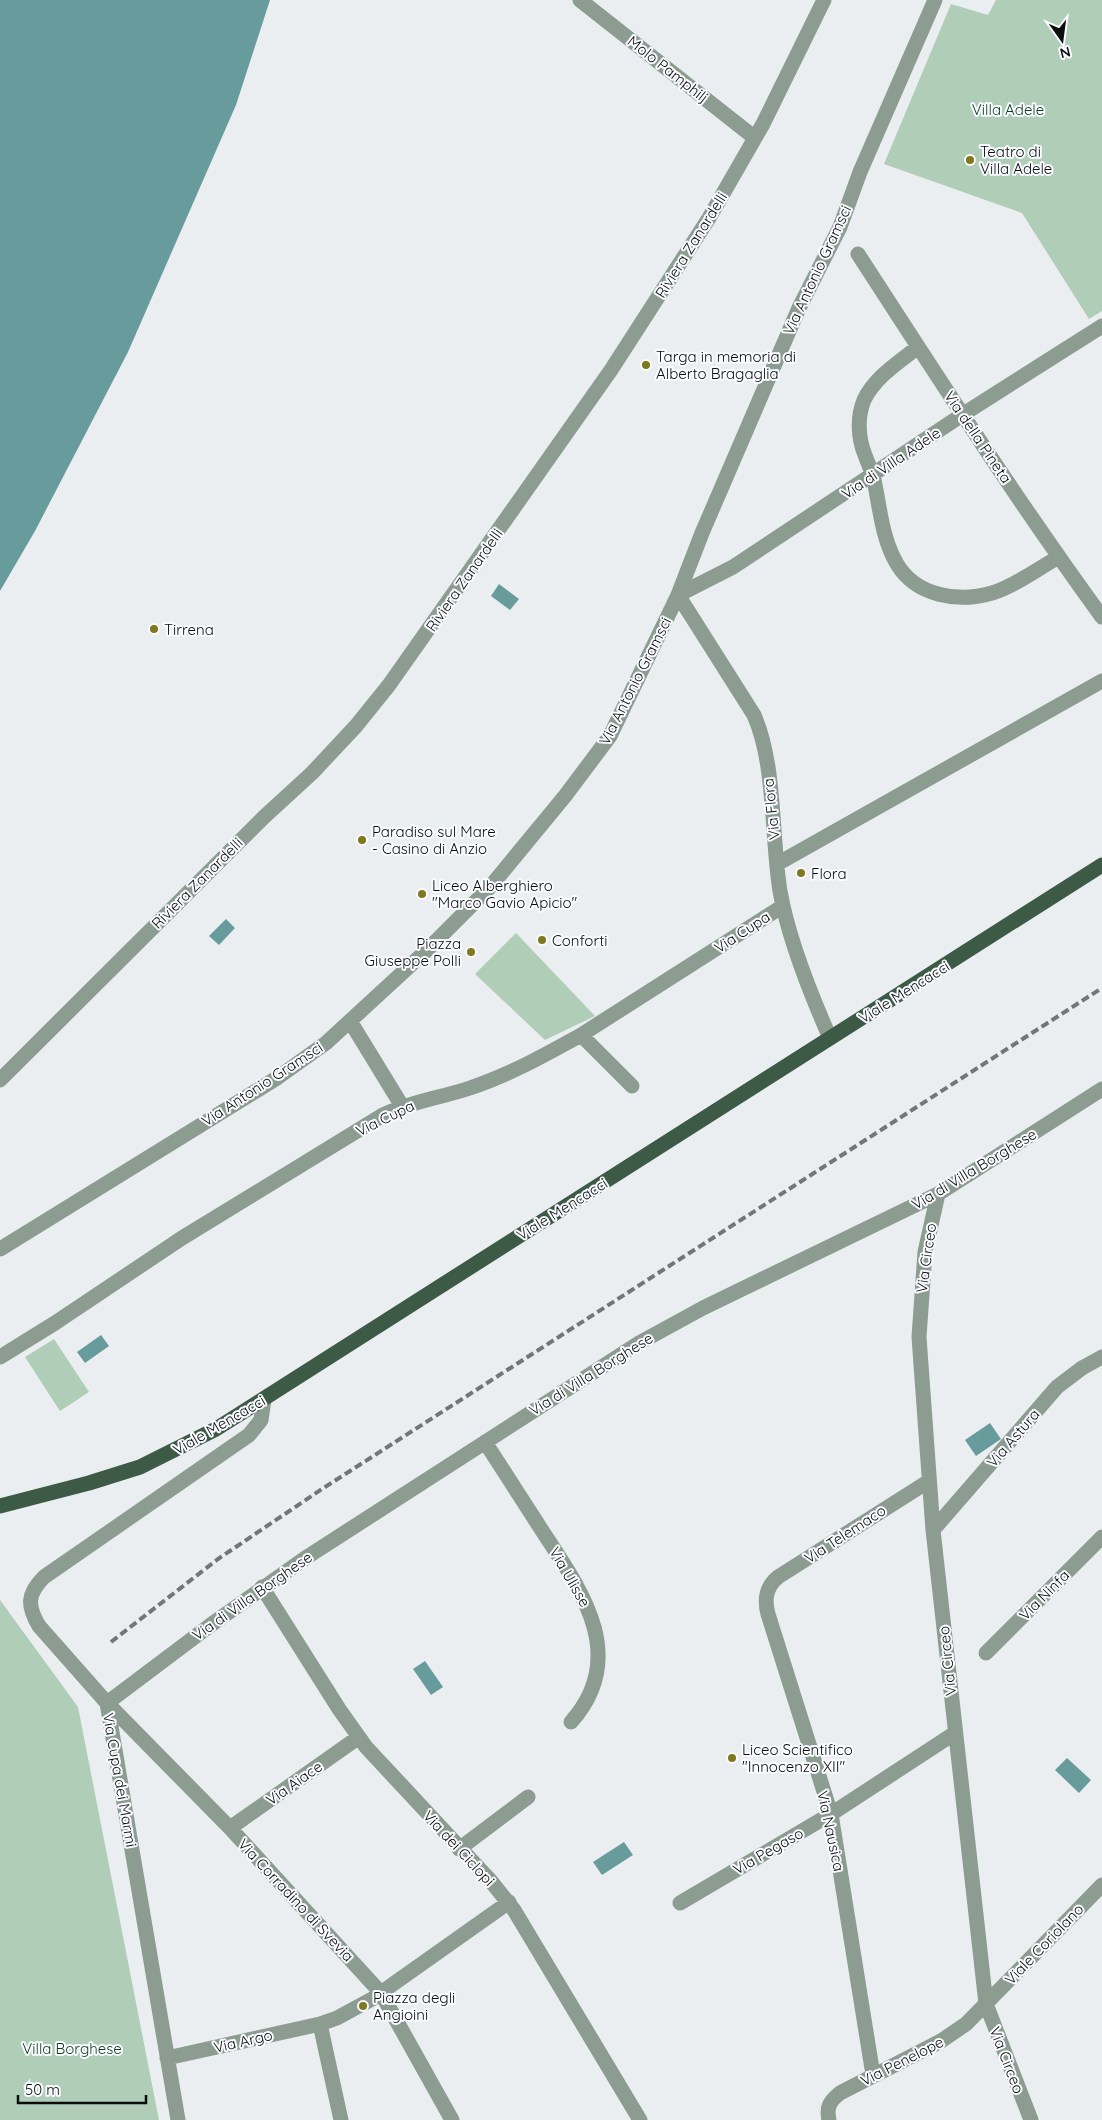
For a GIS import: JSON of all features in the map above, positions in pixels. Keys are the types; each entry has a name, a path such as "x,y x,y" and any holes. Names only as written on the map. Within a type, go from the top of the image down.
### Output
{"main road":[{"name":"Viale Mencacci","path":"0,1506 97,1481 146,1465 199,1438 264,1400 1102,865"}],"street":[{"name":"Molo Pamphilj","path":"580,0 755,138"},
{"name":"Riviera Zanardelli","path":"0,1080 264,817 312,773 356,726 384,692 422,641 611,370 708,218 755,138 824,0"},
{"name":"Via Antonio Gramsci","path":"0,1249 287,1072 317,1050 426,951 490,887 565,796 610,736 678,595 710,514 799,308 840,227 860,172 935,0"},
{"name":"Via della Pineta","path":"858,254 962,415 1059,558 1102,617"},
{"name":"Via di Villa Adele","path":"678,595 732,567 873,476 962,415 1102,326"},
{"path":"918,347 881,377 864,400 859,430 865,456 873,476 884,531 898,565 911,580 923,589 945,596 960,597 986,594 1010,585 1059,558"},
{"name":"Via Flora","path":"678,595 754,715 761,732 766,753 783,906 792,938 830,1038"},
{"path":"777,864 1102,681"},
{"name":"Via Cupa","path":"0,1357 55,1323 182,1238 377,1119 402,1106 471,1088 498,1077 581,1036 783,906"},
{"path":"350,1021 402,1106"},
{"path":"581,1036 632,1086"},
{"name":"Via di Villa Borghese","path":"107,1703 262,1587 639,1343 683,1318 938,1194 1102,1089"},
{"name":"Via Circeo","path":"938,1194 925,1252 920,1311 921,1378 933,1530 986,2004 1031,2120"},
{"name":"Via Astura","path":"933,1530 1057,1387 1082,1368 1102,1357"},
{"name":"Via Cupa dei Marmi","path":"178,2120 107,1703 39,1626 33,1616 30,1599 33,1590 44,1577 249,1435 261,1420 264,1400"},
{"name":"Via Ulisse","path":"485,1442 574,1579 591,1613 598,1644 597,1672 589,1697 571,1722"},
{"name":"Via Telemaco","path":"766,1592 778,1577 929,1481"},
{"name":"Via Ninfa","path":"986,1653 1102,1537"},
{"name":"Via dei Ciclopi","path":"262,1587 359,1737 509,1902 640,2120"},
{"name":"Via Nausica","path":"766,1592 768,1614 831,1814 872,2075"},
{"name":"Via Corradino di Svevia","path":"107,1703 230,1828 381,1993 452,2120"},
{"name":"Via Pegaso","path":"680,1903 831,1814 955,1733"},
{"name":"Via Aiace","path":"230,1828 359,1737"},
{"path":"459,1849 528,1796"},
{"name":"Viale Coriolano","path":"986,2004 1102,1885"},
{"path":"341,2120 320,2024 351,2011 381,1993 509,1902"},
{"name":"Via Penelope","path":"829,2120 827,2111 835,2097 872,2075 948,2037 966,2024 986,2004"},
{"name":"Via Argo","path":"166,2058 320,2024"}],"green space":[{"name":"Villa Adele","path":"996,0 1102,0 1102,311 1089,319 1022,213 884,164 951,4 988,15"},
{"path":"516,933 595,1016 545,1040 475,974"},
{"path":"54,1339 89,1392 60,1411 25,1357"},
{"name":"Villa Borghese","path":"0,1600 78,1707 159,2120 0,2120"}],"water":[{"path":"0,0 270,0 236,105 128,352 35,531 0,591"},
{"path":"499,584 519,599 510,610 491,596"},
{"path":"226,919 235,928 219,945 209,936"},
{"path":"101,1335 109,1346 85,1363 77,1352"},
{"path":"990,1423 1001,1439 976,1456 965,1440"},
{"path":"425,1661 443,1687 431,1695 413,1669"},
{"path":"1067,1758 1091,1780 1079,1793 1055,1770"},
{"path":"624,1842 633,1855 602,1875 593,1862"}],"railway":[{"path":"111,1642 218,1559 322,1489 1102,988"}],"place":[{"name":"Teatro di Villa Adele","path":"970,160"},
{"name":"Targa in memoria di Alberto Bragaglia","path":"646,365"},
{"name":"Tirrena","path":"154,629"},
{"name":"Paradiso sul Mare - Casino di Anzio","path":"362,840"},
{"name":"Flora","path":"801,873"},
{"name":"Liceo Alberghiero \"Marco Gavio Apicio\"","path":"422,894"},
{"name":"Conforti","path":"542,940"},
{"name":"Piazza Giuseppe Polli","path":"471,952"},
{"name":"Liceo Scientifico \"Innocenzo XII\"","path":"732,1758"},
{"name":"Piazza degli Angioini","path":"363,2006"}]}
